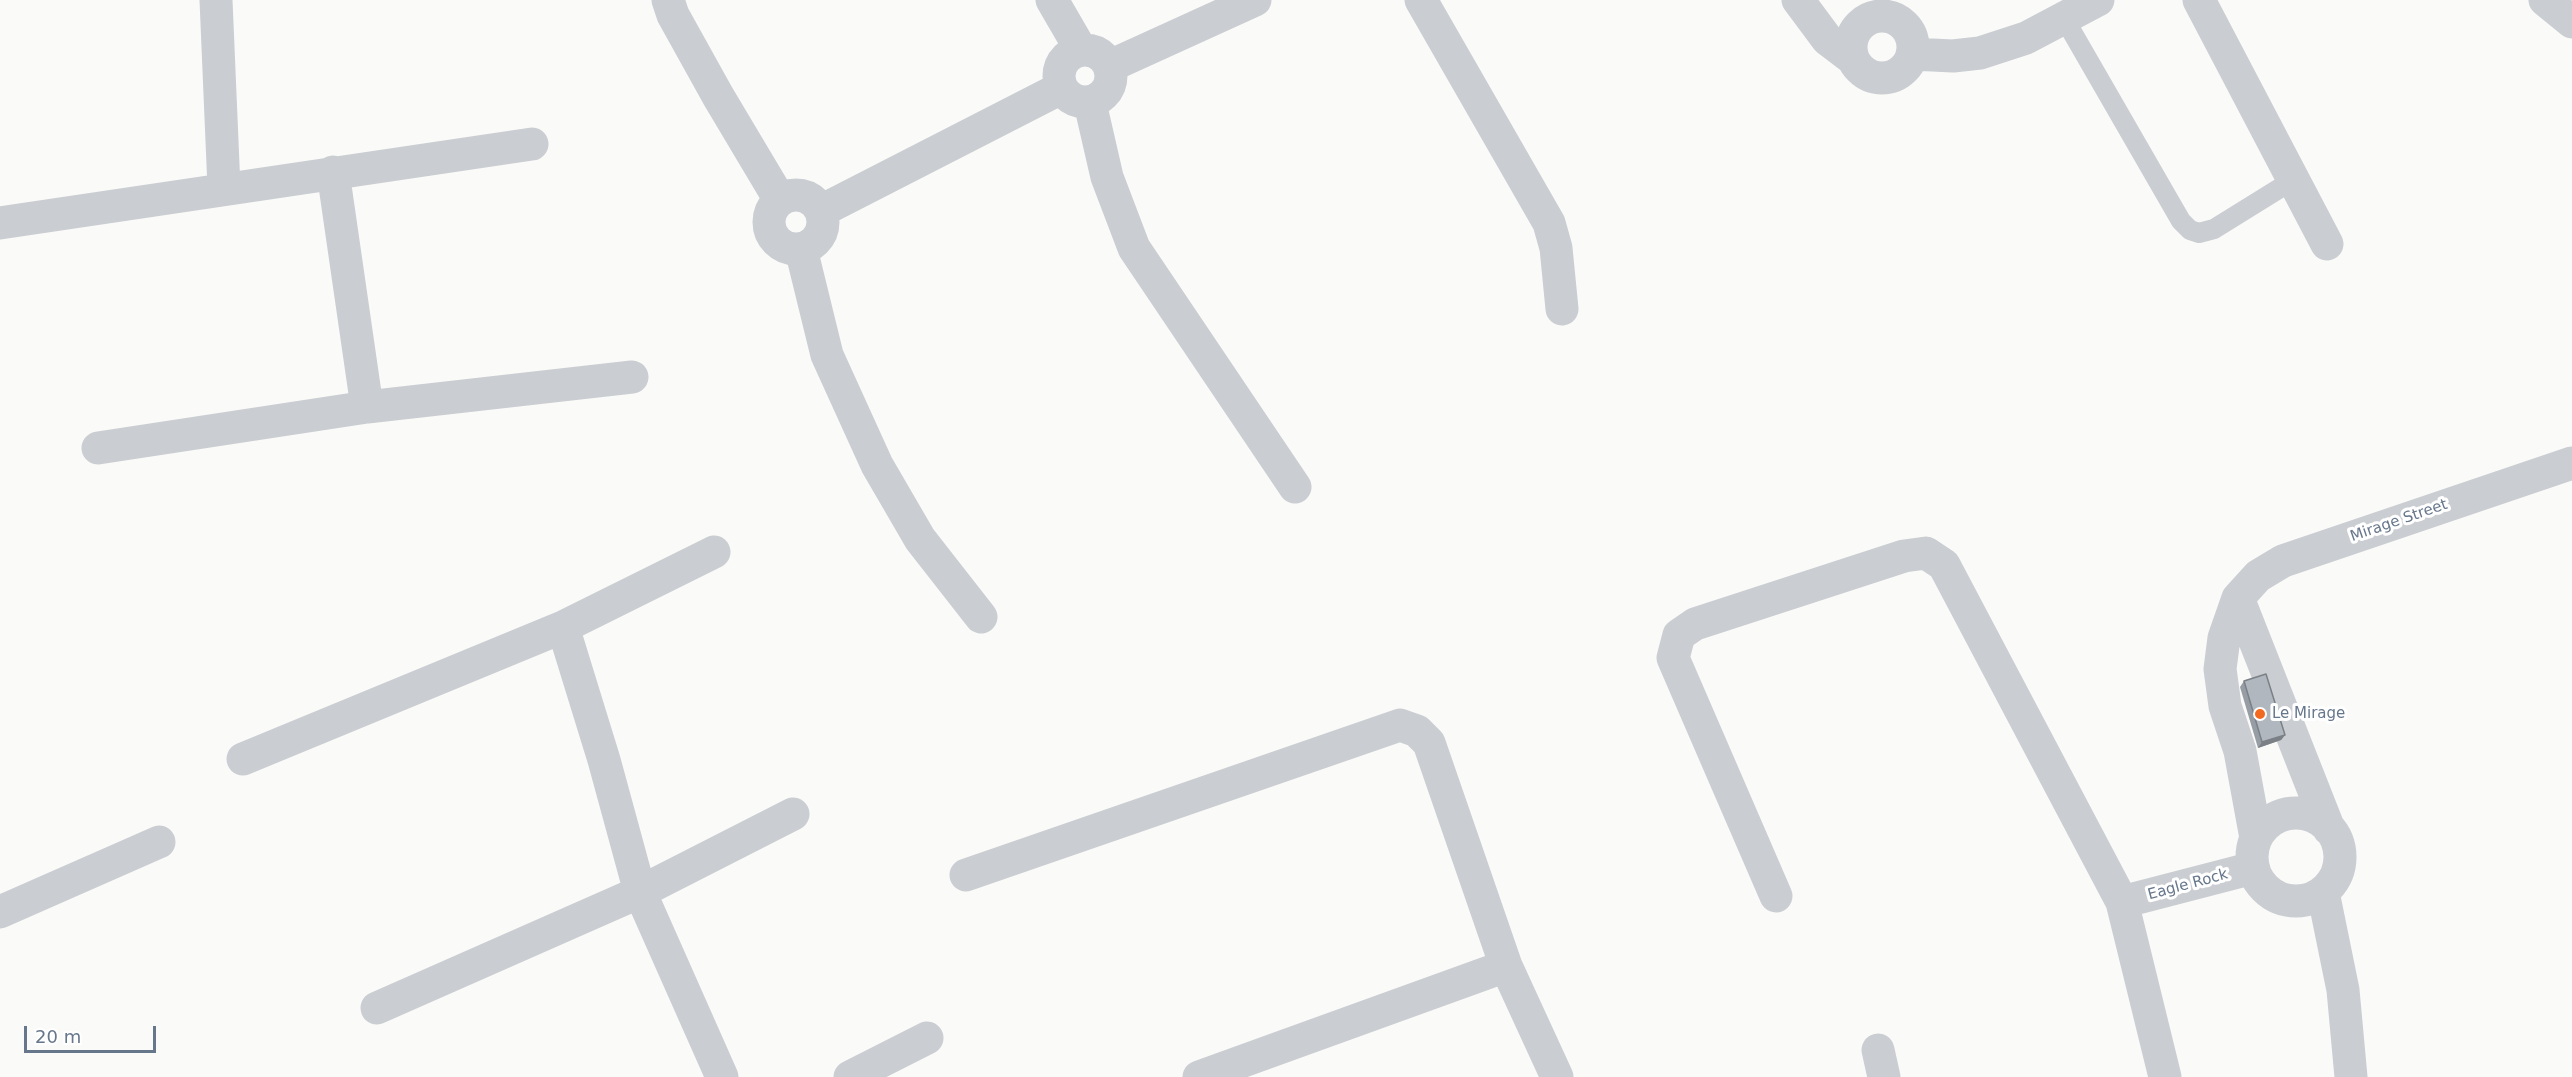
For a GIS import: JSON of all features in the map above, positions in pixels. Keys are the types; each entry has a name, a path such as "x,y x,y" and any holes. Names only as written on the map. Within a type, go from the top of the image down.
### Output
{"street":[{"path":"216,0 224,188"},
{"path":"668,0 673,15 712,86 780,200"},
{"path":"1052,0 1081,50"},
{"path":"1110,66 1255,0"},
{"path":"1421,0 1549,223 1556,248 1562,309"},
{"path":"1798,0 1827,39 1852,58 1868,75 1878,78 1900,73 1908,64 1913,42 1910,32 1893,17 1874,8 1870,17 1860,24 1853,35 1850,47 1852,58"},
{"path":"1912,54 1953,56 1980,54 2026,38 2098,0"},
{"path":"2199,0 2326,244"},
{"path":"2545,0 2572,22"},
{"path":"1081,50 1092,51 1102,56 1110,66 1112,77 1109,89 1101,98 1090,103 1078,103 1067,97 1061,88 1059,75 1062,64 1069,55 1081,50"},
{"path":"821,211 1061,88"},
{"path":"1090,103 1107,177 1134,248 1295,488"},
{"path":"0,223 532,144"},
{"path":"333,172 367,407"},
{"path":"791,195 803,196 814,202 821,211 823,223 820,235 812,244 801,249 789,249 778,243 771,233 768,221 772,209 780,200 791,195"},
{"path":"801,249 827,355 877,465 920,539 981,617"},
{"path":"98,448 367,407 632,377"},
{"name":"Mirage Street","path":"2238,598 2258,576 2283,561 2572,462"},
{"path":"243,759 562,627 714,552"},
{"path":"1776,896 1673,658 1679,635 1695,624 1904,556 1926,553 1944,565 2122,902 2165,1077"},
{"path":"2238,598 2329,829"},
{"path":"2238,598 2224,638 2220,669 2225,706 2240,752 2254,853 2259,882 2269,892 2283,899 2298,901 2312,898 2323,892 2333,881 2340,855 2337,841 2319,819 2306,814 2292,813 2278,817 2265,826 2254,853"},
{"path":"562,627 604,760 640,892 722,1077"},
{"path":"966,875 1400,725 1417,731 1429,743 1506,966 1557,1077"},
{"path":"377,1008 640,892 793,814"},
{"path":"0,912 159,842"},
{"name":"Eagle Rock","path":"2122,902 2254,853"},
{"path":"2323,892 2343,990 2351,1077"},
{"path":"1207,1076 1506,966"},
{"path":"850,1077 927,1038"}],"lane":[{"path":"2064,18 2181,221 2190,230 2199,233 2214,229 2293,180"}],"building":[{"name":"Le Mirage","path":"2266,674 2285,735 2262,742 2244,681"}],"place":[{"name":"Le Mirage","path":"2260,714"}]}
